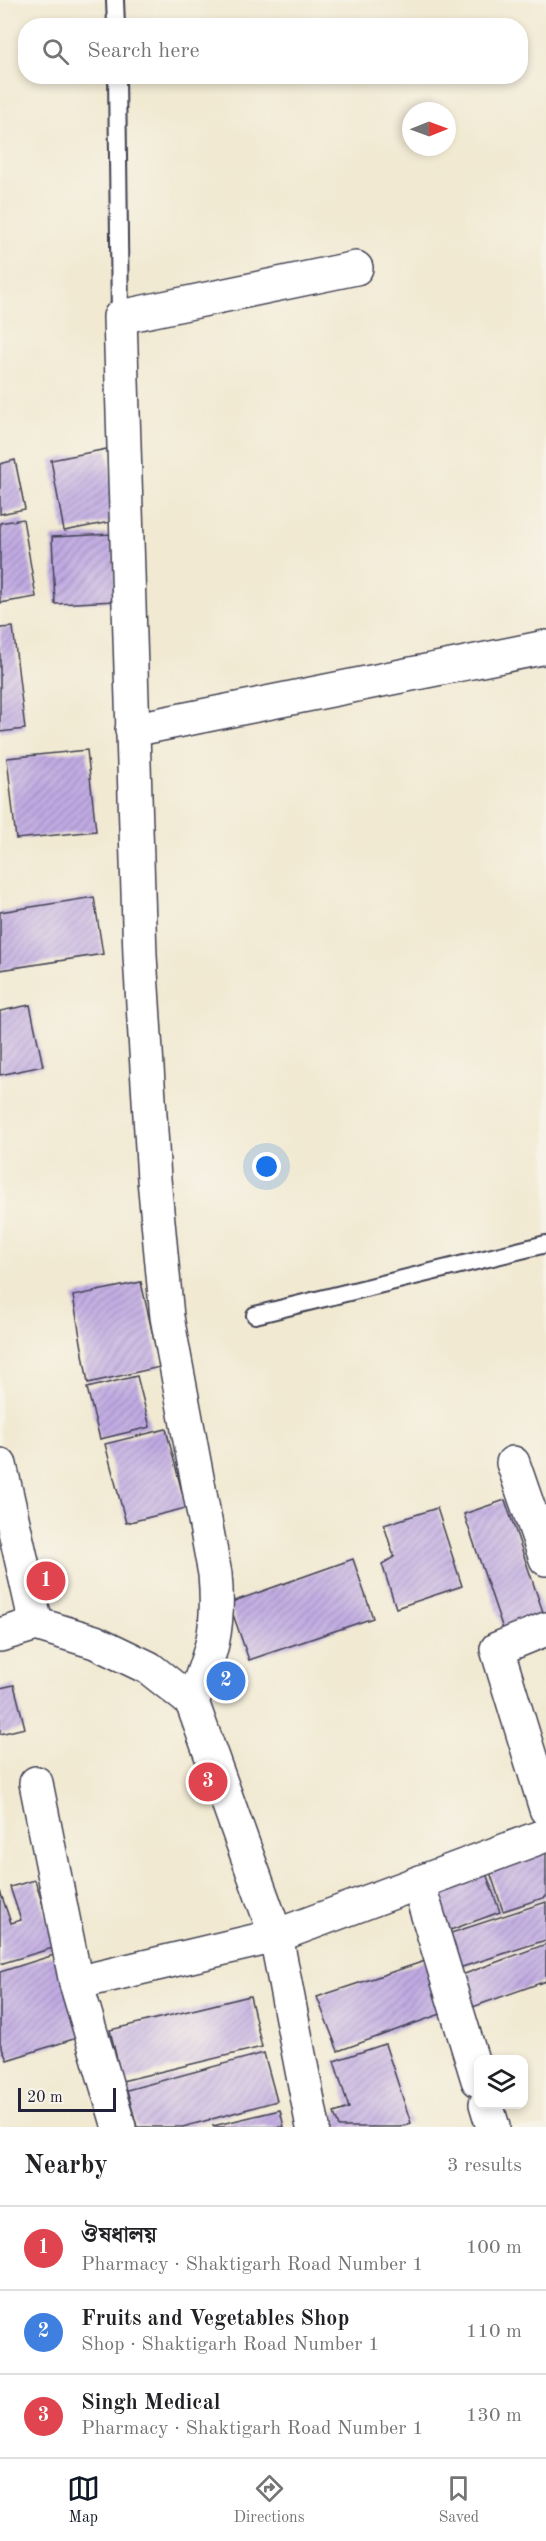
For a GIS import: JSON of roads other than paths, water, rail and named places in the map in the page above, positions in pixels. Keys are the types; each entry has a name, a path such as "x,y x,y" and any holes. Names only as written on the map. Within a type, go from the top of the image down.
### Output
{"street":[{"path":"192,1702 208,1663 215,1636 218,1607 215,1574 167,1317 154,1179 140,956 120,316 356,268"},
{"path":"132,730 546,647"},
{"path":"513,1463 546,1559"},
{"path":"0,1465 36,1624"},
{"path":"0,1635 36,1624 95,1642 149,1668 192,1702 276,1936 313,2127"},
{"path":"546,1629 497,1649 546,1809"},
{"path":"36,1783 76,1983 119,2127"},
{"path":"76,1983 276,1936 546,1835"},
{"path":"417,1883 474,2067"},
{"path":"488,2109 493,2127"}],"lane":[{"path":"115,0 116,18"},
{"path":"117,84 120,316"},
{"path":"255,1314 546,1244"}],"place":[{"name":"ঔষধালয়","path":"46,1581"},
{"name":"Fruits and Vegetables Shop","path":"226,1681"},
{"name":"Singh Medical","path":"208,1782"}]}
